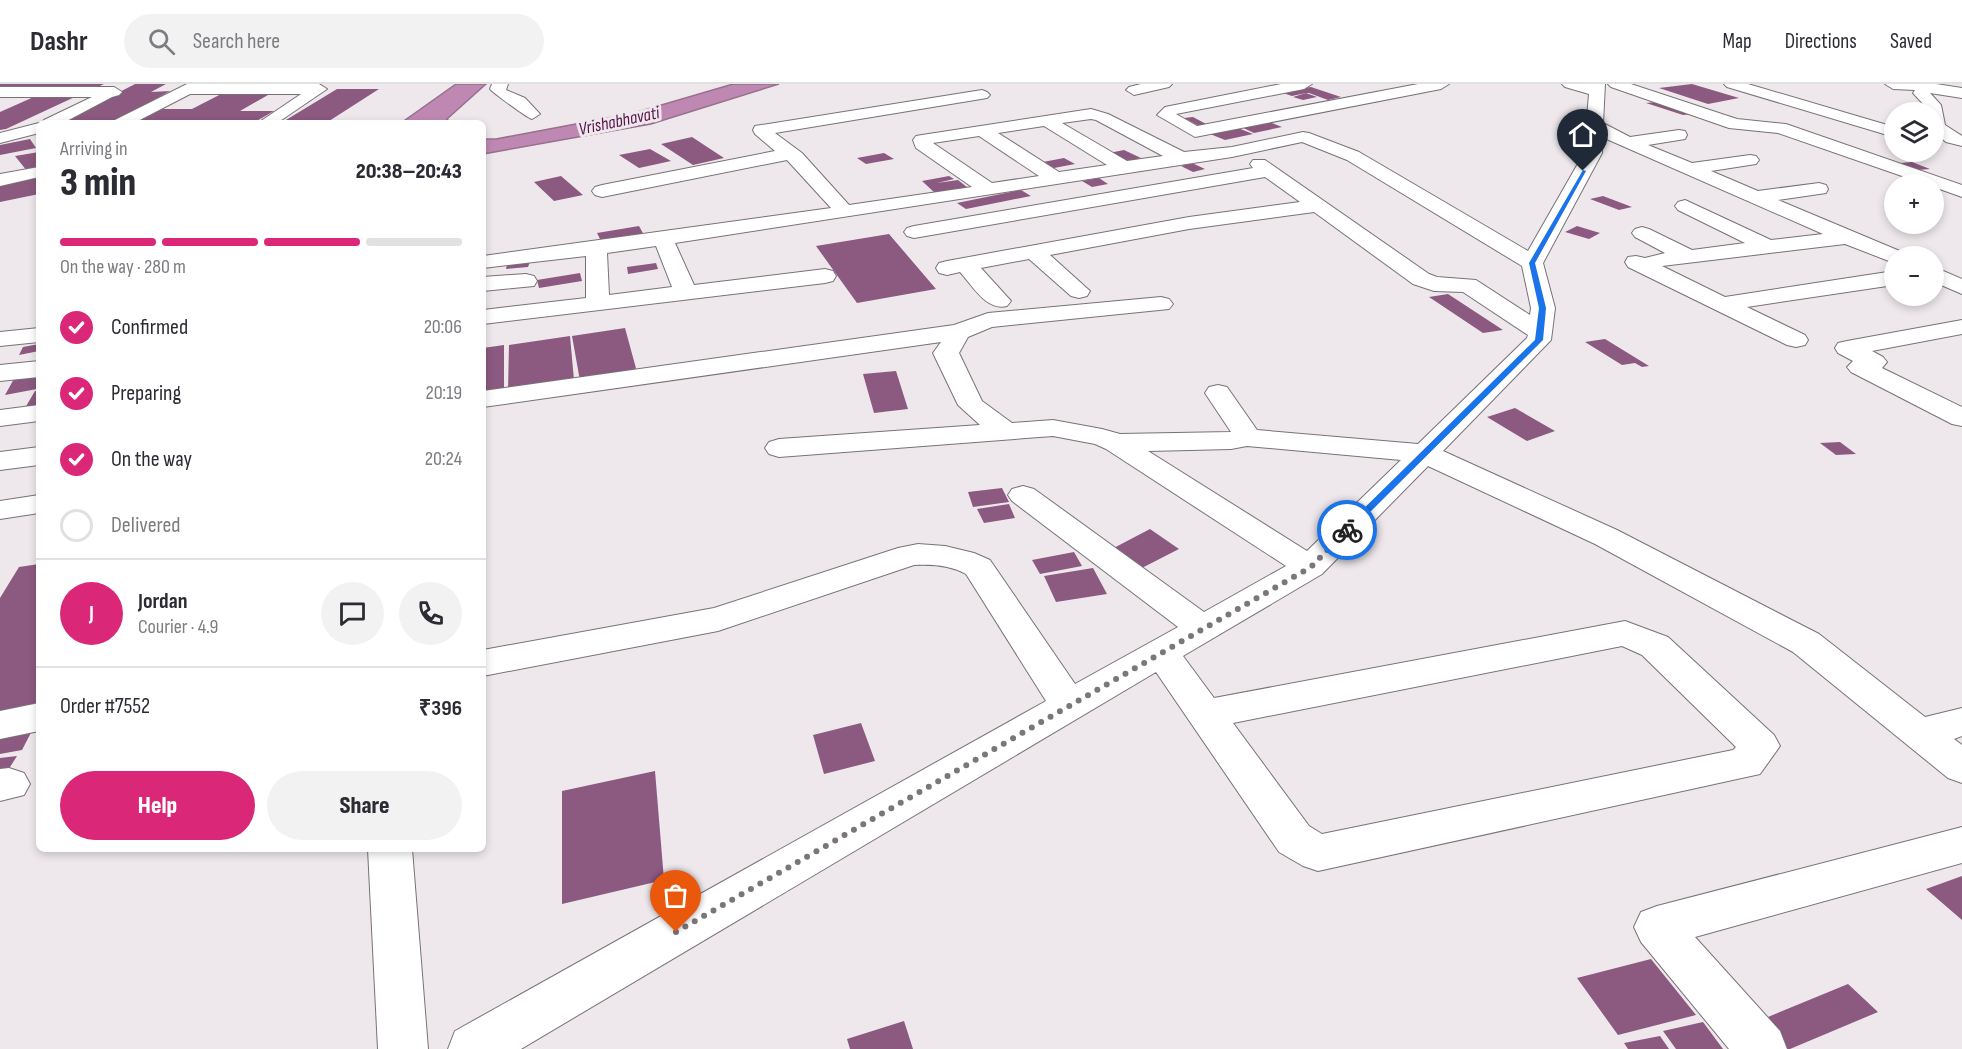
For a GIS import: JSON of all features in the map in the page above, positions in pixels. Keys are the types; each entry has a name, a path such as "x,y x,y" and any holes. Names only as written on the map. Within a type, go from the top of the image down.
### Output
{"street":[{"path":"56,120 130,84"},
{"path":"500,84 498,89 501,93 519,100 532,114"},
{"path":"1134,90 1164,84"},
{"path":"1254,84 1350,118"},
{"path":"1304,84 1170,110 1165,115 1194,132 1442,84"},
{"path":"1732,84 1766,89 1884,129"},
{"path":"1893,84 1924,85 1962,93"},
{"path":"1924,85 1921,93 1933,105 1937,127 1952,138 1962,141"},
{"path":"1190,88 1210,96"},
{"path":"163,89 319,89 271,120"},
{"path":"127,120 186,89"},
{"path":"0,92 114,92"},
{"path":"0,108 38,92"},
{"path":"844,211 796,157 761,132 757,124 982,94"},
{"path":"1595,94 1628,142 1884,252"},
{"path":"1595,94 1736,124 1774,127 1962,191"},
{"path":"473,1049 1311,567 1539,340 1543,308 1532,263 1593,153 1595,94"},
{"path":"988,189 921,142 928,138 1045,120 1097,115 1181,158"},
{"path":"1045,120 1124,167"},
{"path":"981,130 1058,179"},
{"path":"0,138 36,131"},
{"path":"486,262 596,248 1232,152 1326,131"},
{"path":"1628,142 1679,135"},
{"path":"1303,137 1353,156 1532,263"},
{"path":"1815,158 1884,147"},
{"path":"602,191 789,154"},
{"path":"1690,169 1750,160"},
{"path":"914,231 1263,168 1421,279 1434,284 1468,285 1540,332"},
{"path":"1944,175 1962,172"},
{"path":"0,180 36,173"},
{"path":"1756,197 1819,189"},
{"path":"999,301 956,267 1189,224 1316,206"},
{"path":"1684,206 1768,247"},
{"path":"1642,233 1689,257"},
{"path":"1796,340 1723,304 1645,261 1850,237"},
{"path":"663,238 686,294"},
{"path":"596,248 598,303"},
{"path":"1033,252 1079,291"},
{"path":"486,317 825,276"},
{"path":"1944,279 1962,287"},
{"path":"1723,304 1884,280"},
{"path":"486,284 526,281"},
{"path":"486,399 959,332 988,320 1161,304"},
{"path":"1962,327 1847,348 1874,362 1870,366 1860,367 1962,418"},
{"path":"959,332 945,353 971,405 1006,431"},
{"path":"0,339 36,335"},
{"path":"0,373 36,369"},
{"path":"1218,393 1245,432 1246,437"},
{"path":"0,418 36,413"},
{"path":"779,448 1006,431 1064,429 1102,436 1311,567"},
{"path":"1116,443 1231,441 1246,437 1423,453 1606,537 1806,643 1962,766"},
{"path":"0,461 36,456"},
{"path":"1023,495 1202,628"},
{"path":"0,510 36,504"},
{"path":"486,662 707,622 910,555 939,556 963,560 978,567 1069,705"},
{"path":"1161,652 1205,714 1294,838 1318,853 1746,763 1760,746 1655,646 1625,633 1205,714"},
{"path":"0,725 36,718"},
{"path":"1919,733 1962,722"},
{"path":"1762,1049 1657,927 1962,845"},
{"path":"390,852 403,1049"}],"water":[{"path":"456,84 486,84 448,120 405,120"},
{"name":"Vrishabhavati","path":"733,84 779,84 651,124 486,153 486,139 634,113"}],"building":[{"path":"0,84 104,84 100,86 0,88"},
{"path":"135,84 166,84 151,92 170,91 118,120 66,120"},
{"path":"1692,84 1739,98 1708,104 1659,88"},
{"path":"1311,87 1341,97 1328,100 1306,93 1292,96 1277,91"},
{"path":"337,89 379,89 331,120 286,120"},
{"path":"227,91 275,91 240,111 274,111 258,120 133,120 153,109 192,109"},
{"path":"1306,93 1317,97 1303,100 1293,97"},
{"path":"79,95 0,130 0,112 36,96"},
{"path":"1656,102 1693,114 1683,115 1646,103"},
{"path":"1193,117 1208,125 1199,126 1184,118"},
{"path":"1267,121 1282,127 1254,133 1239,126"},
{"path":"1233,126 1253,134 1225,140 1205,132"},
{"path":"692,137 724,158 693,165 661,144"},
{"path":"30,139 36,148 0,155 0,145"},
{"path":"650,149 671,161 639,168 619,155"},
{"path":"1124,150 1141,158 1122,163 1104,154"},
{"path":"36,152 36,170 27,171 15,156"},
{"path":"884,153 894,159 866,164 857,158"},
{"path":"1064,158 1075,164 1054,168 1043,162"},
{"path":"1912,162 1930,169 1918,170 1900,163"},
{"path":"1192,163 1205,169 1193,172 1181,166"},
{"path":"561,176 583,195 554,201 534,182"},
{"path":"949,176 954,179 937,183 958,180 968,188 935,193 922,181"},
{"path":"36,178 36,195 0,202 0,186"},
{"path":"1099,178 1108,184 1092,187 1082,181"},
{"path":"1021,190 1031,196 966,209 957,203"},
{"path":"1603,196 1632,207 1619,210 1590,199"},
{"path":"639,226 644,235 601,241 597,233"},
{"path":"1577,226 1600,233 1589,239 1565,232"},
{"path":"889,234 936,289 857,303 816,246"},
{"path":"531,259 528,267 506,269 508,261"},
{"path":"656,263 658,269 628,274 627,267"},
{"path":"580,273 582,281 539,288 537,280"},
{"path":"1448,294 1503,330 1483,333 1429,297"},
{"path":"625,328 637,372 580,381 572,336"},
{"path":"570,336 574,380 508,390 509,345"},
{"path":"1605,339 1649,366 1642,367 1635,363 1622,365 1585,342"},
{"path":"36,345 36,352 19,355 23,347"},
{"path":"504,345 504,392 486,395 486,348"},
{"path":"896,371 908,409 874,413 863,374"},
{"path":"36,374 36,389 5,395 15,377"},
{"path":"35,391 36,391 36,406 25,408"},
{"path":"1515,408 1555,431 1527,441 1487,417"},
{"path":"1840,442 1856,454 1836,455 1820,443"},
{"path":"1002,488 1009,502 973,507 968,492"},
{"path":"1009,504 1015,518 984,523 977,509"},
{"path":"1150,529 1179,549 1136,571 1108,551"},
{"path":"1074,552 1082,566 1040,574 1032,560"},
{"path":"36,564 36,707 0,713 0,598 19,567"},
{"path":"1093,568 1107,594 1056,602 1044,576"},
{"path":"861,723 875,761 824,774 813,735"},
{"path":"35,725 22,750 0,754 0,731"},
{"path":"17,756 5,775 0,776 0,758"},
{"path":"655,771 664,880 562,904 562,791"},
{"path":"1962,876 1962,920 1926,889"},
{"path":"1651,959 1696,1015 1618,1035 1577,978"},
{"path":"1848,984 1878,1012 1790,1049 1774,1049 1751,1024"},
{"path":"904,1021 913,1049 850,1049 847,1039"},
{"path":"1703,1022 1723,1049 1676,1049 1663,1031"},
{"path":"1660,1036 1669,1049 1628,1049 1624,1043"}],"way so far":[{"path":"676,932 1311,567 1347,530"}],"route":[{"path":"1347,530 1539,340 1543,308 1532,263 1583,171"}]}
